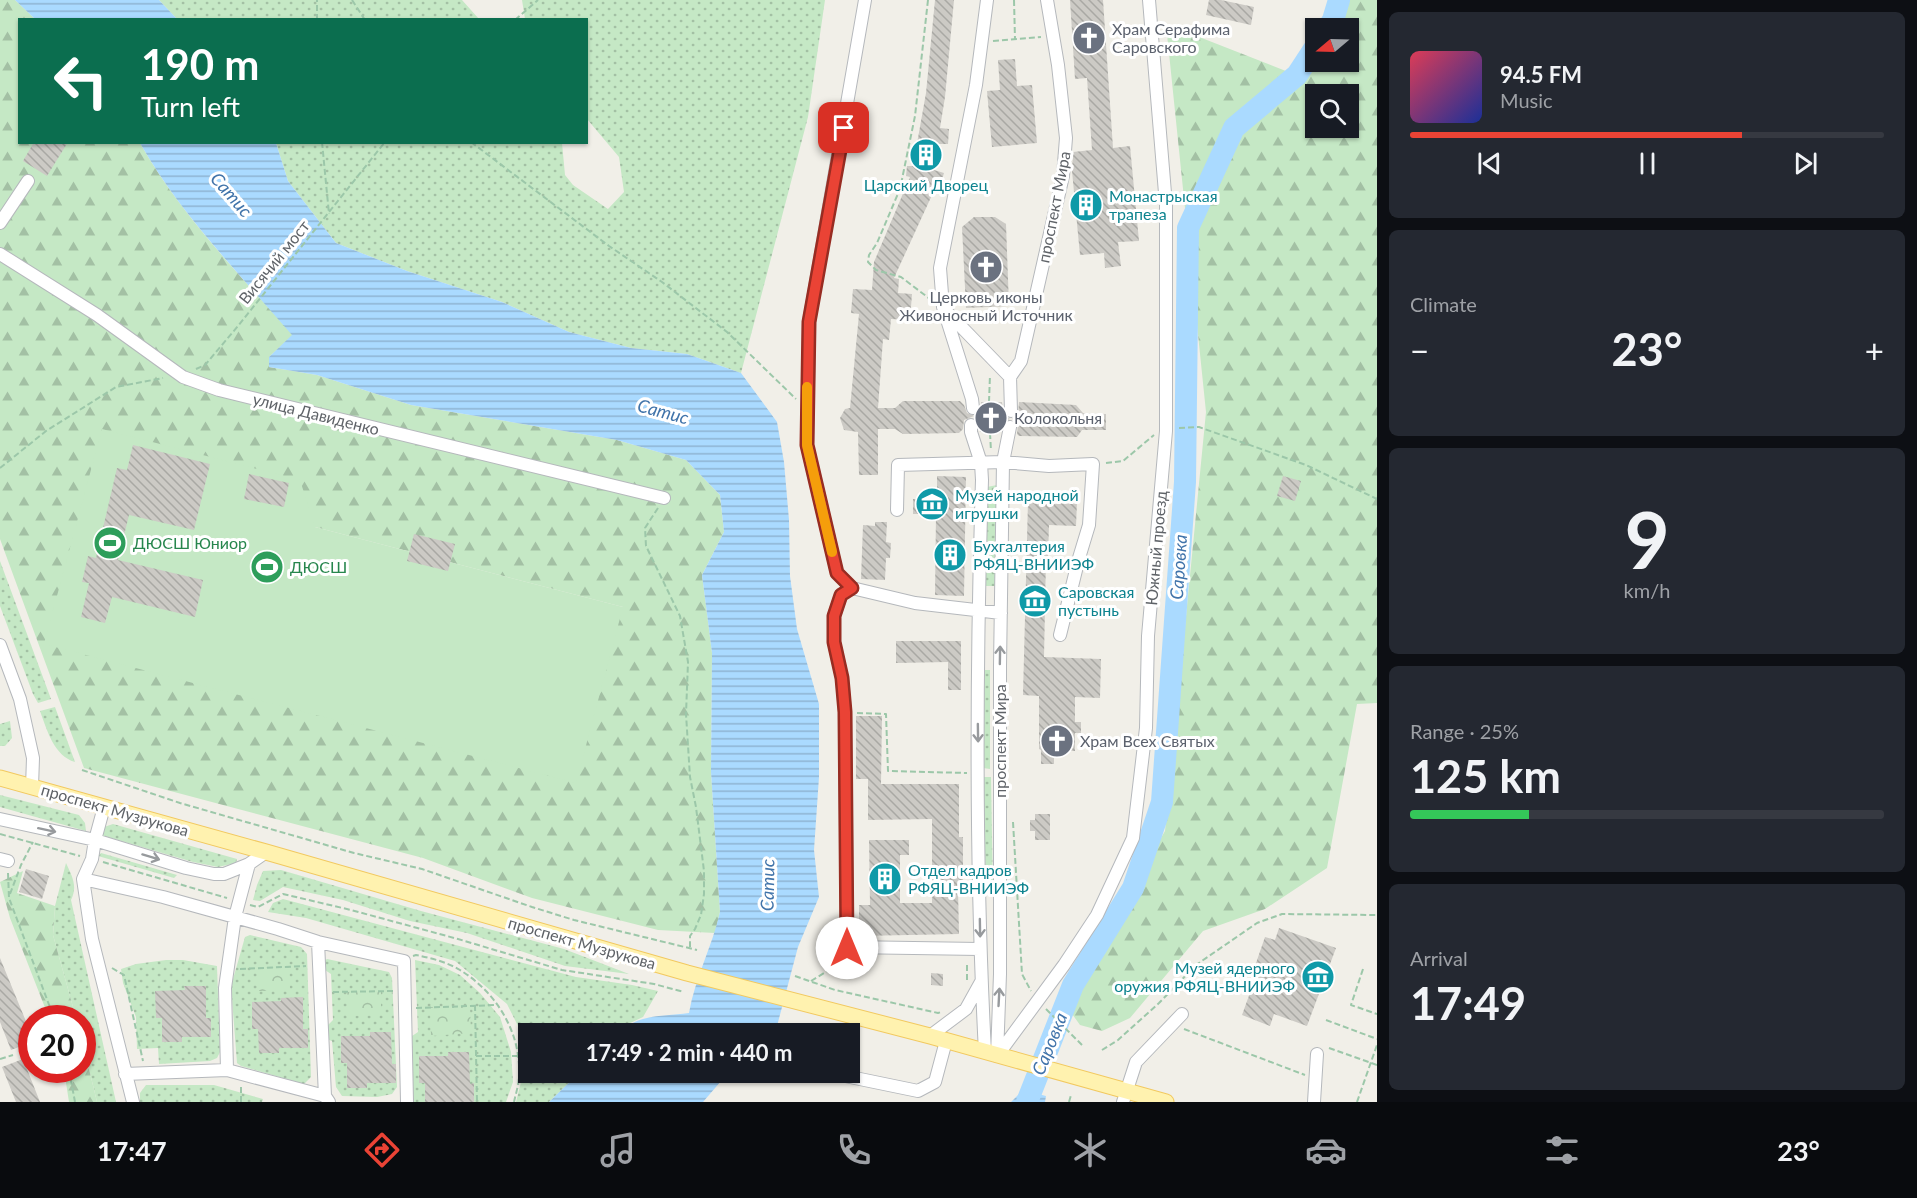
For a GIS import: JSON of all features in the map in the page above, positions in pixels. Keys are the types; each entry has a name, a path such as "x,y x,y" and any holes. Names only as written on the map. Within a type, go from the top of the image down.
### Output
{"main road":[{"name":"проспект Музрукова","path":"0,778 687,973 930,1036 1053,1071 1124,1097 1166,1102"}],"street":[{"path":"865,0 809,322 807,445 825,529 837,573 852,588 915,603 1001,613"},
{"path":"973,408 943,307 940,268 976,85 987,0"},
{"name":"проспект Мира","path":"1011,411 1010,377 1021,361 1063,176 1066,138 1047,0"},
{"name":"Южный проезд","path":"991,1054 1037,1001 1097,915 1133,838 1146,728 1148,636 1166,431 1166,205 1149,0"},
{"path":"0,223 28,181"},
{"name":"улица Давиденко","path":"0,254 97,315 183,377 219,390 664,498"},
{"path":"943,307 1010,377"},
{"name":"проспект Мира","path":"971,425 981,463 982,480 977,678 980,950 981,981 991,1054"},
{"name":"проспект Мира","path":"991,1054 1000,974 1003,462 1010,427"},
{"path":"897,510 898,465 1003,462 1049,466 1093,464 1089,525 1078,558 1060,635"},
{"path":"852,588 841,595 834,616 834,642 842,678 845,712 847,948 980,950"},
{"path":"0,645 20,699 33,758 32,787"},
{"path":"104,807 92,859 82,879 92,939 133,1102"},
{"path":"0,819 95,840 186,868 214,874 224,874 249,864 266,852"},
{"path":"228,1070 225,988 235,917 249,864"},
{"path":"82,879 163,897 318,942 404,961 407,1102"},
{"path":"125,1074 228,1070 327,1099 318,942"},
{"path":"930,1036 966,1010 981,981"},
{"path":"1124,1097 1136,1062 1182,1014"},
{"path":"860,1079 918,1091 935,1082 946,1041"},
{"path":"1314,1102 1317,1054"}],"path":[{"path":"317,0 317,18"},
{"path":"352,0 364,18"},
{"path":"517,18 538,0"},
{"path":"928,0 915,116 900,189 877,243 869,255 868,262 876,270 901,277 943,307"},
{"path":"1014,0 1015,39"},
{"path":"982,42 1053,36"},
{"path":"322,144 329,214"},
{"name":"Висячий мост","path":"183,377 205,365 383,144"},
{"path":"474,144 727,332 806,409"},
{"path":"989,402 992,358"},
{"path":"0,468 46,431 116,387 156,378 183,377"},
{"path":"1174,428 1199,427 1306,465 1377,499"},
{"path":"1093,464 1123,461 1156,434"},
{"path":"664,498 645,528 646,546 680,616 688,662 686,714 690,777 704,871 701,915 690,936 690,948"},
{"path":"845,712 886,714 888,771 967,772"},
{"path":"82,770 180,803 354,853 422,869 542,910 697,950"},
{"path":"1013,814 1022,974 1037,1001 1082,1045"},
{"path":"0,834 258,907 283,894 386,919 562,970 654,984 684,992"},
{"path":"9,898 21,865 33,842"},
{"path":"4,860 9,898 49,1005"},
{"path":"1102,1050 1118,1040 1196,965 1257,923 1282,914 1377,915"},
{"path":"810,982 839,964 847,948"},
{"path":"966,986 967,950"},
{"path":"404,961 416,955 434,959 460,970 488,993 508,1018 518,1056 476,1056"},
{"path":"105,963 124,975 143,1058 142,1073"},
{"path":"228,969 320,966"},
{"path":"1363,969 1351,1005 1377,1014"},
{"path":"795,976 835,990 938,1013 949,1011"},
{"path":"321,993 404,991"},
{"path":"475,1005 477,1102"},
{"path":"405,1008 497,1005"},
{"path":"1326,1020 1377,1039"},
{"path":"1171,1025 1316,1079"},
{"path":"1356,1102 1377,1045"},
{"path":"1329,1048 1377,1065"},
{"path":"0,1059 13,1055"},
{"path":"514,1102 518,1081"},
{"path":"71,1083 75,1102"},
{"path":"1069,1102 1071,1095"}],"green space":[{"path":"0,0 15,0 34,18 18,18 18,144 141,144 192,219 293,335 269,357 269,367 317,375 411,405 617,440 686,460 720,495 724,532 702,575 712,653 711,772 720,912 715,933 658,930 532,898 423,858 84,768 0,539","holes":["315,527 623,607 44,644"]},
{"path":"159,0 462,0 478,18 176,18"},
{"path":"522,0 825,0 808,117 741,373 687,354 631,348 569,332 502,302 407,271 336,243 288,181 276,144 562,144 565,175 573,185 608,209 624,192 619,157 588,120 588,18 525,18"},
{"path":"1331,0 1377,0 1377,703 1357,704 1327,868 1265,909 1203,931 1130,1018 1102,1031 1080,1025 1065,1004 1165,831 1206,412 1166,24 1296,75 1305,55 1305,72 1359,72 1359,18 1323,18"},
{"name":"ДЮСШ","path":"102,429 300,480 315,527 623,607 576,783 44,644"},
{"path":"997,485 995,586 984,586 987,487"},
{"path":"0,561 51,699 38,703 33,694 0,606"},
{"path":"983,670 990,670 990,769 983,768"},
{"path":"55,707 75,762 68,759 57,748 40,711"},
{"path":"10,721 12,738 5,746 0,746 0,724"},
{"path":"983,777 991,777 993,893 986,893"},
{"path":"0,795 79,815 85,823 86,831 0,807"},
{"path":"113,824 237,859 236,863 218,867 193,862 101,835 104,827"},
{"path":"101,853 177,875 174,878 98,856"},
{"path":"66,863 73,881 74,890 71,900 94,1005 72,1005 53,935 55,906"},
{"path":"281,870 421,911 564,949 629,974 565,966 467,933 410,921 343,900 283,887 260,901 253,900 263,871"},
{"path":"23,871 17,893 55,906 53,935 72,1005 44,1005 10,918 0,882"},
{"path":"283,899 576,977 658,991 643,1017 630,1023 518,1023 518,1026 507,1004 455,961 306,918 268,912 273,903"},
{"path":"250,935 301,947 307,954 311,1077 304,1084 237,1063 231,986 245,937"},
{"path":"327,959 389,972 392,978 397,1087 392,1094 377,1097 342,1096 336,1087 332,1041 329,1040 327,1026 333,1020 331,974 322,968 323,962"},
{"path":"183,960 217,966 220,1052 217,1058 210,1061 159,1064 158,1048 137,1049 136,1017 123,983 121,969 136,964"},
{"path":"415,960 439,965 460,975 480,993 500,1017 511,1052 513,1082 506,1102 412,1102 409,1038 418,1032"},
{"path":"289,967 290,990 259,991 258,968"},
{"path":"381,991 381,1015 347,1016 347,992"},
{"path":"470,1006 471,1033 431,1036 430,1007"},
{"path":"96,1012 116,1102 97,1102 92,1083 96,1083"},
{"path":"66,1083 92,1083 97,1102 69,1102"},
{"path":"521,1083 569,1083 549,1102 516,1102"},
{"path":"146,1085 214,1085 263,1099 262,1102 140,1102 140,1093"}],"water":[{"path":"15,0 159,0 176,18 34,18"},
{"name":"Сатис","path":"141,144 276,144 288,181 336,243 407,271 502,302 569,332 631,348 687,354 741,373 777,422 784,462 789,520 790,576 797,629 819,704 819,777 814,850 819,897 798,947 778,1023 633,1023 643,1019 689,1013 695,987 720,912 711,772 712,653 702,575 724,532 720,495 686,460 617,440 411,405 317,375 269,367 269,357 292,335 231,266 173,194"},
{"path":"569,1083 719,1083 703,1102 549,1102"},
{"path":"1023,1090 1046,1096 1045,1102 1011,1102"}],"building":[{"path":"935,0 954,0 940,128 949,129 948,144 939,144 934,170 944,173 894,278 899,279 898,293 912,294 910,320 891,319 889,340 883,339 878,408 895,408 903,401 960,401 967,413 974,416 964,420 963,429 959,433 903,434 895,429 878,429 878,475 859,475 858,432 844,430 840,418 845,409 850,408 859,314 851,313 853,289 872,290 874,262 910,177 906,176 907,166 913,166 926,93"},
{"path":"1070,0 1103,0 1113,148 1130,146 1139,241 1118,242 1121,266 1105,268 1104,253 1080,255 1072,171 1073,152 1092,150 1087,78 1075,79"},
{"path":"1209,0 1221,0 1254,7 1251,25 1206,15"},
{"path":"1015,59 1017,86 1032,85 1037,143 992,147 987,91 1000,90 998,60"},
{"path":"33,144 67,144 47,176 23,161"},
{"name":"Церковь иконы Живоносный Источник","path":"974,217 995,217 1006,224 1009,306 966,308 962,227"},
{"name":"Колокольня","path":"981,402 1002,402 1004,415 1010,419 1003,422 1000,433 980,432 977,415 981,411"},
{"path":"1019,402 1076,405 1083,413 1106,414 1106,430 1082,430 1077,437 1019,436 1017,434 1018,424 1012,419 1018,414"},
{"name":"ДЮСШ Юниор","path":"133,445 210,464 194,530 129,515 118,560 203,580 195,617 112,597 105,623 81,617 89,583 82,582 88,556 96,558 117,468 127,470"},
{"path":"249,474 289,483 284,507 244,499"},
{"name":"Бухгалтерия РФЯЦ-ВНИИЭФ","path":"937,476 966,477 964,596 935,595 936,514 913,514 913,499 937,499"},
{"path":"1283,476 1301,481 1295,501 1277,496"},
{"path":"1028,501 1077,502 1076,526 1049,525 1044,657 1101,659 1100,698 1075,697 1075,722 1081,722 1081,733 1075,733 1075,751 1054,751 1054,764 1041,764 1039,696 1023,695"},
{"path":"875,522 887,522 886,542 891,543 890,558 886,558 885,580 861,579 863,525 875,526"},
{"path":"414,534 455,544 448,571 407,561"},
{"path":"896,641 961,641 961,690 948,690 948,662 896,663"},
{"path":"856,716 882,716 881,784 959,784 959,837 963,837 963,890 958,890 959,934 859,936 859,905 870,905 869,840 909,840 909,855 900,855 900,903 932,903 932,819 868,820 868,779 856,779"},
{"path":"1035,814 1050,814 1050,840 1035,840 1035,831 1030,831 1030,820 1035,820"},
{"path":"26,869 49,876 42,899 19,892"},
{"name":"Музей ядерного оружия РФЯЦ-ВНИИЭФ","path":"1279,928 1336,948 1307,1026 1274,1014 1270,1026 1242,1015 1251,990 1247,989 1265,937 1275,940"},
{"path":"0,958 19,1005 18,1047 11,1050 0,1022"},
{"path":"931,973 943,974 943,986 931,985"},
{"path":"184,986 206,986 206,1018 211,1018 211,1037 182,1037 182,1042 162,1042 162,1018 156,1018 155,991 185,990"},
{"path":"303,997 303,1029 308,1029 308,1048 279,1048 279,1053 259,1053 258,1029 252,1029 252,1002 281,1001 281,998"},
{"path":"370,1032 391,1032 392,1064 396,1064 396,1083 367,1083 367,1088 347,1088 347,1063 341,1063 341,1036 370,1036"},
{"path":"448,1052 469,1052 470,1084 474,1083 474,1102 425,1102 425,1083 419,1083 419,1056 448,1056"},
{"path":"18,1061 18,1083 32,1083 40,1102 16,1102 2,1067"}],"waterway":[{"name":"Саровка","path":"1334,18 1339,0"},
{"name":"Саровка","path":"1027,1102 1073,985 1133,888 1162,802 1185,482 1188,228 1234,128 1297,75 1305,63"}],"slow traffic":[{"path":"807,387 807,445 832,552"}],"place":[{"name":"Храм Серафима Саровского","path":"1089,38"},
{"name":"Царский Дворец","path":"926,155"},
{"name":"Монастрыская трапеза","path":"1086,205"},
{"name":"Церковь иконы Живоносный Источник","path":"986,267"},
{"name":"Колокольня","path":"991,418"},
{"name":"Музей народной игрушки","path":"932,504"},
{"name":"ДЮСШ Юниор","path":"110,543"},
{"name":"Бухгалтерия РФЯЦ-ВНИИЭФ","path":"950,555"},
{"name":"ДЮСШ","path":"267,567"},
{"name":"Саровская пустынь","path":"1035,601"},
{"name":"Храм Всех Святых","path":"1057,741"},
{"name":"Отдел кадров РФЯЦ-ВНИИЭФ","path":"885,879"},
{"name":"Музей ядерного оружия РФЯЦ-ВНИИЭФ","path":"1318,977"}],"route":[{"path":"844,128 809,322 806,427 807,445 837,573 852,588 841,595 834,616 834,642 842,678 845,712 847,948"}]}
